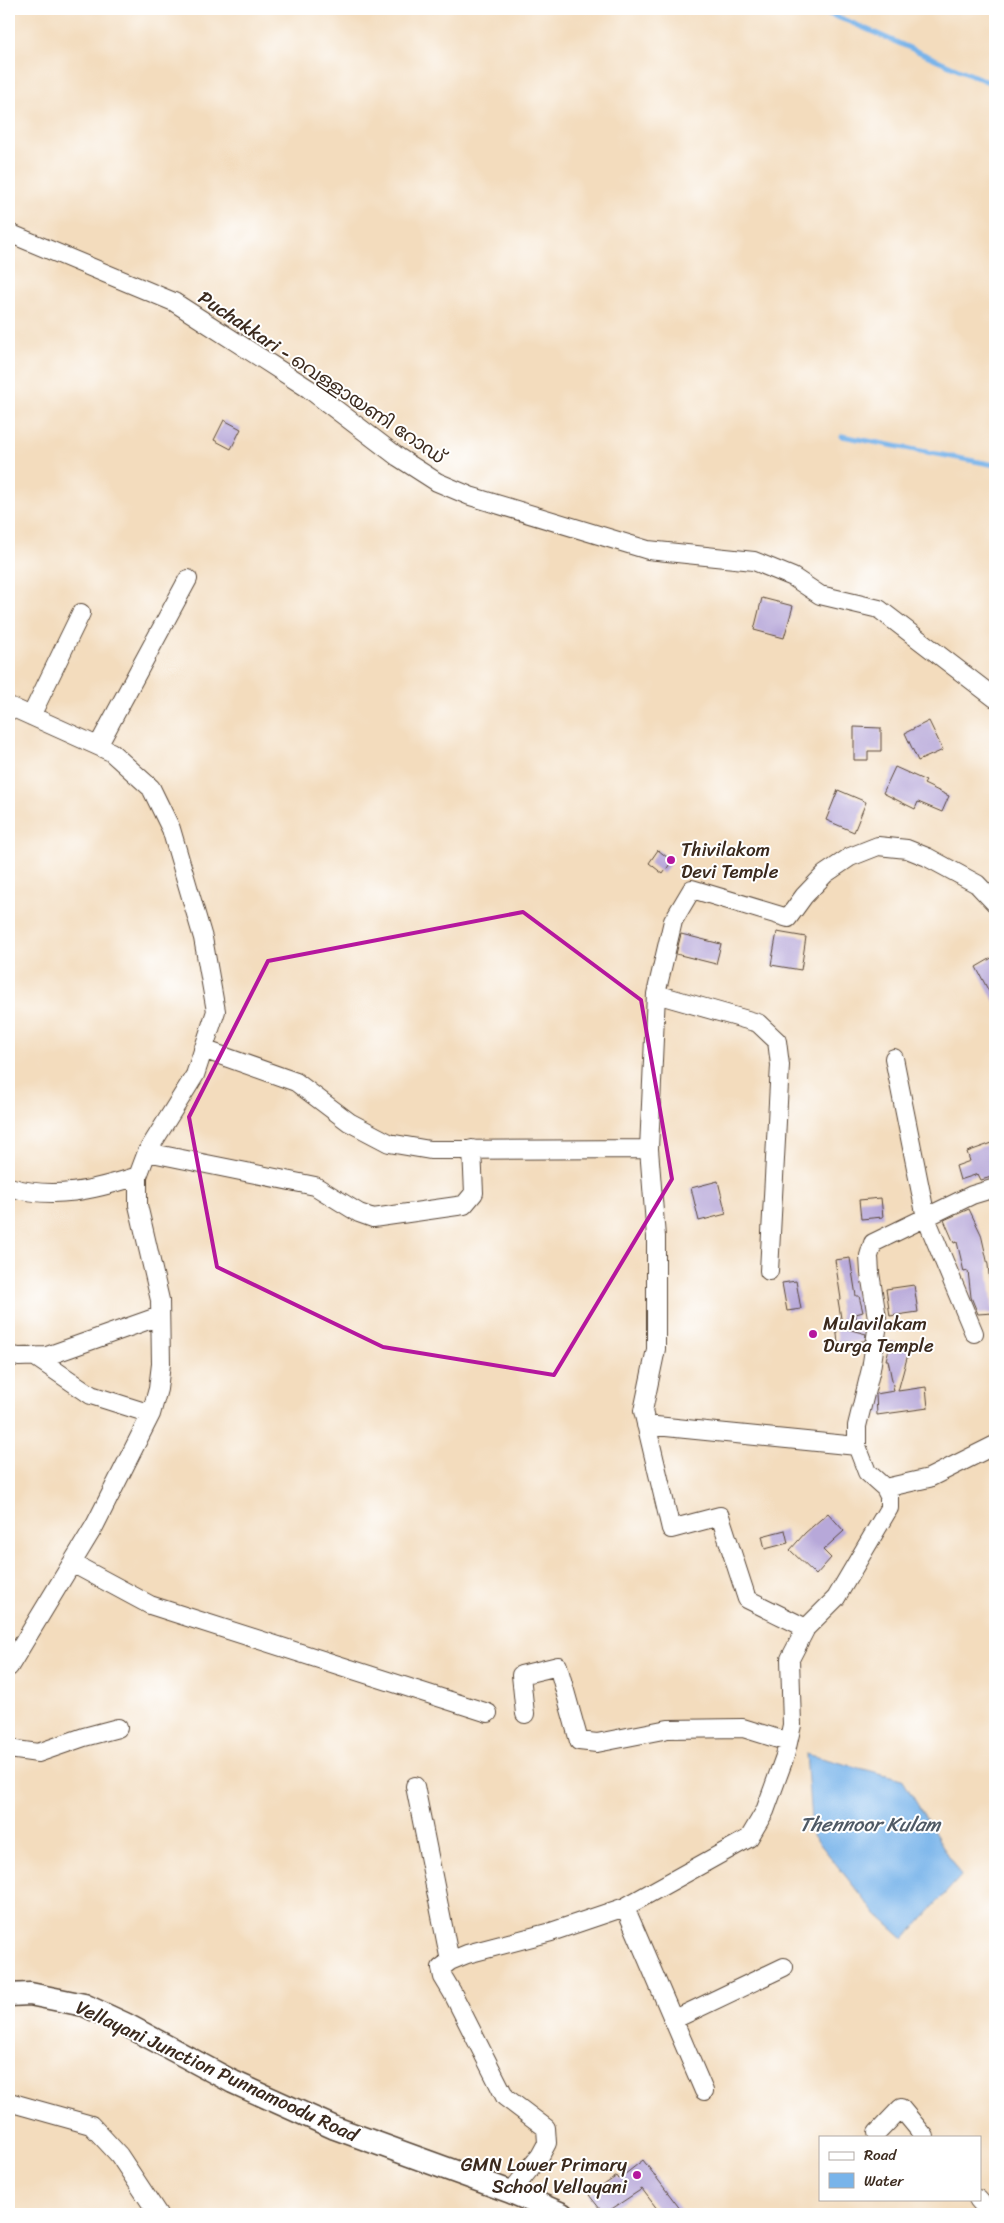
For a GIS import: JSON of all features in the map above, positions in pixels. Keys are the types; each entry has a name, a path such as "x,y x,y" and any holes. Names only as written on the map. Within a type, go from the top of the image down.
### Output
{"street":[{"name":"Puchakkari - വെള്ളായണി റോഡ്","path":"9,234 174,302 309,389 398,457 437,482 470,496 648,550 754,561 793,577 820,595 879,610 995,698"},
{"path":"98,746 188,578"},
{"path":"31,716 81,613"},
{"path":"9,706 111,752 151,788 171,830 203,938 216,1011 195,1075 147,1152 138,1176 138,1205 160,1300 161,1364 158,1389 151,1414 95,1525 9,1668"},
{"path":"806,1628 748,1599 720,1516 671,1529 643,1411 656,1349 656,1238 649,1148 656,994 673,920 692,889 788,918 804,896 825,874 850,857 878,846 907,849 927,857 977,884 995,903"},
{"path":"656,994 758,1022 777,1042 780,1065 769,1270"},
{"path":"204,1049 296,1082 349,1122 390,1143 430,1150 649,1148"},
{"path":"894,1058 926,1218 974,1333"},
{"path":"147,1152 315,1186 359,1213 373,1218 464,1205 474,1193 472,1149"},
{"path":"9,1187 43,1194 80,1191 138,1176"},
{"path":"511,2192 540,2156 547,2143 546,2128 505,2097 452,1992 443,1978 441,1968 450,1961 467,1954 551,1932 625,1907 749,1838 765,1811 792,1725 790,1659 806,1628 836,1598 889,1508 889,1496 885,1488 867,1472 857,1446 858,1426 871,1369 878,1324 870,1273 869,1256 873,1243 972,1195 995,1188"},
{"path":"9,1355 47,1356 160,1316"},
{"path":"34,1356 91,1395 151,1414"},
{"path":"646,1425 857,1446"},
{"path":"885,1488 929,1478 995,1444"},
{"path":"72,1564 150,1605 488,1713"},
{"path":"525,1714 520,1675 558,1666 579,1741 597,1743 668,1729 742,1728 788,1742"},
{"path":"9,1749 38,1753 84,1737 118,1728"},
{"path":"415,1786 450,1961"},
{"path":"625,1907 704,2092"},
{"path":"673,2020 784,1967"},
{"name":"Vellayani Junction Punnamoodu Road","path":"9,1995 30,1994 84,2005 125,2024 233,2082 335,2128 511,2192 562,2214"},
{"path":"9,2102 91,2125 119,2155 158,2214"},
{"path":"878,2133 901,2108 924,2136"},
{"path":"979,2200 991,2214"}],"highlighted area":[{"path":"523,912 641,1000 672,1179 554,1375 383,1347 217,1267 189,1117 268,961"}],"water":[{"name":"Thennoor Kulam","path":"806,1754 902,1779 961,1876 904,1939 875,1913 812,1834"}],"building":[{"path":"224,420 241,429 231,449 214,440"},
{"path":"762,598 793,606 784,638 754,630"},
{"path":"929,721 943,750 918,761 905,733"},
{"path":"854,727 881,728 881,751 868,751 868,760 854,760"},
{"path":"895,767 926,781 924,784 949,796 942,812 918,802 915,809 883,793"},
{"path":"838,790 866,802 854,832 826,820"},
{"path":"658,850 672,861 663,874 649,863"},
{"path":"777,932 806,937 801,970 771,965"},
{"path":"681,934 721,944 716,964 676,954"},
{"path":"995,956 995,1003 976,967"},
{"path":"995,1142 995,1176 981,1180 978,1174 960,1180 956,1166 970,1161 967,1152"},
{"path":"718,1181 726,1214 699,1221 691,1188"},
{"path":"881,1198 883,1217 861,1219 859,1200"},
{"path":"969,1209 981,1234 988,1265 993,1313 978,1314 971,1297 968,1271 964,1272 957,1242 954,1243 944,1220"},
{"path":"850,1258 856,1296 859,1296 863,1312 856,1314 856,1322 842,1324 838,1300 841,1299 835,1260"},
{"path":"796,1281 801,1309 787,1311 782,1283"},
{"path":"914,1285 918,1312 890,1316 886,1289"},
{"path":"836,1326 866,1334 865,1341 838,1343"},
{"path":"891,1341 910,1347 898,1391 926,1387 928,1408 877,1415 876,1394 894,1391 888,1360 886,1360"},
{"path":"828,1513 844,1531 823,1550 831,1558 816,1575 790,1550 805,1533"},
{"path":"785,1530 788,1543 765,1549 762,1536"},
{"name":"GMN Lower Primary School Vellayani","path":"643,2160 684,2214 661,2214 642,2189 604,2214 589,2195 617,2176 619,2179"}],"waterway":[{"path":"815,9 850,22 995,85"},
{"path":"842,436 995,465"}],"place":[{"name":"Thivilakom Devi Temple","path":"671,860"},
{"name":"Mulavilakam Durga Temple","path":"813,1334"},
{"name":"GMN Lower Primary School Vellayani","path":"637,2175"}]}
